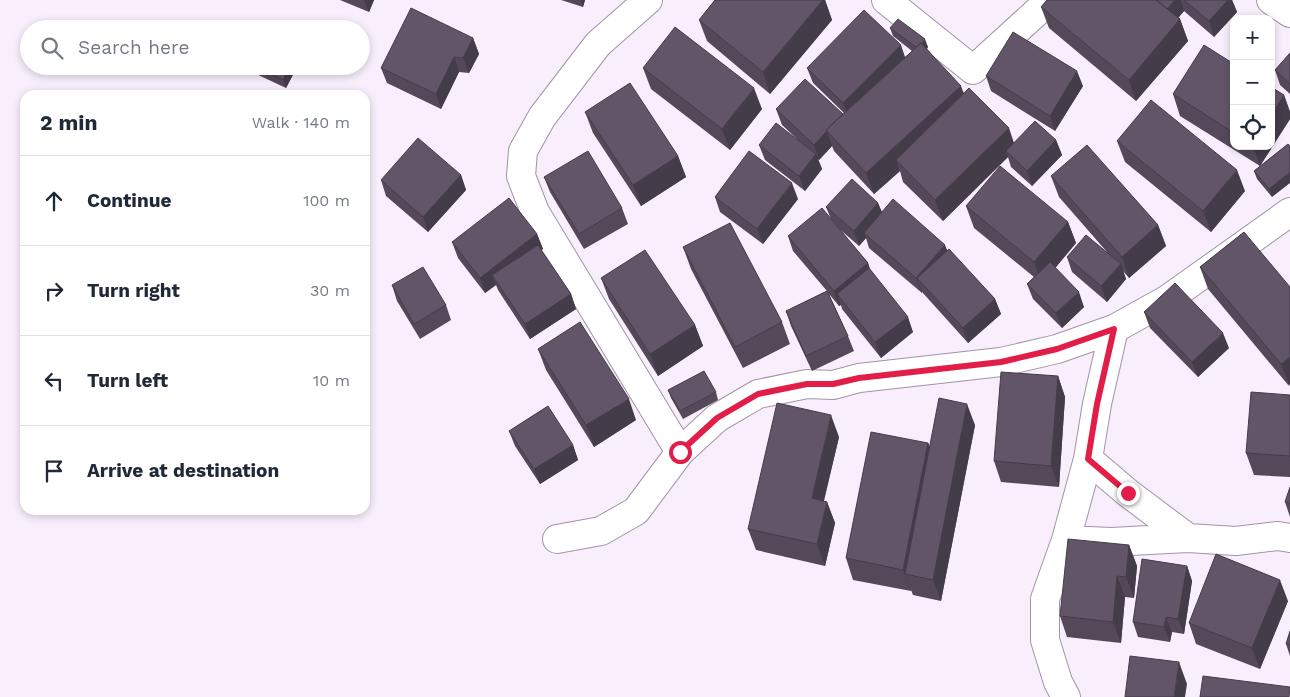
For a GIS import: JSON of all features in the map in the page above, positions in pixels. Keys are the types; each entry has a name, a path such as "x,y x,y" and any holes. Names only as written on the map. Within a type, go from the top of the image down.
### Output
{"street":[{"path":"648,0 598,44 542,117 522,150 521,176 535,212 680,452"},
{"path":"886,0 973,70 1050,0"},
{"path":"1272,0 1290,13"},
{"path":"557,539 601,530 636,511 680,452 717,418 758,394 807,384 833,384 859,378 1001,362 1057,349 1114,329 1168,299 1290,212"},
{"path":"1066,697 1058,682 1045,640 1045,599 1066,540 1088,459 1097,404 1114,329"},
{"path":"1088,459 1128,493 1188,538"},
{"path":"1066,540 1111,542 1188,538 1236,541 1278,536 1290,538"}],"building":[{"path":"715,0 823,0 763,72 699,20"},
{"path":"1047,0 1156,0 1180,19 1129,80 1041,7"},
{"path":"1157,0 1175,0 1167,9"},
{"path":"1184,0 1228,0 1209,21"},
{"path":"411,8 473,38 463,58 454,57 436,94 381,68"},
{"path":"864,10 901,45 843,103 807,68"},
{"path":"898,19 925,39 922,43 916,47 890,28"},
{"path":"675,27 754,88 722,129 643,68"},
{"path":"1013,32 1077,71 1050,116 986,76"},
{"path":"921,43 961,86 866,173 826,130"},
{"path":"1204,45 1230,61 1230,130 1173,94"},
{"path":"1290,53 1290,84 1275,70"},
{"path":"273,75 286,75 283,80"},
{"path":"805,79 843,114 814,145 776,109"},
{"path":"630,83 678,156 633,185 585,112"},
{"path":"969,88 1009,128 935,200 896,160"},
{"path":"1275,89 1284,95 1275,109"},
{"path":"1151,100 1237,170 1203,211 1117,141"},
{"path":"1035,121 1056,140 1027,171 1006,151"},
{"path":"776,123 816,154 799,176 759,145"},
{"path":"418,138 461,175 423,217 381,180"},
{"path":"1288,144 1290,146 1290,172 1269,189 1254,171"},
{"path":"1087,145 1158,225 1122,257 1051,176"},
{"path":"588,151 622,208 579,234 544,177"},
{"path":"749,151 792,183 757,229 715,197"},
{"path":"1000,166 1068,222 1034,262 966,206"},
{"path":"852,179 878,203 854,231 826,207"},
{"path":"509,198 537,234 480,278 452,242"},
{"path":"893,199 945,245 916,278 864,233"},
{"path":"822,208 868,263 834,291 788,236"},
{"path":"730,223 782,322 735,347 683,247"},
{"path":"1244,232 1290,287 1290,357 1281,364 1200,267"},
{"path":"1086,235 1121,264 1101,286 1067,257"},
{"path":"538,245 571,294 525,324 492,275"},
{"path":"949,249 995,299 963,328 917,278"},
{"path":"645,250 695,325 650,354 601,278"},
{"path":"1050,262 1079,292 1056,313 1027,284"},
{"path":"423,267 446,305 414,324 392,285"},
{"path":"869,268 908,317 875,342 837,294"},
{"path":"1175,283 1223,333 1192,362 1144,312"},
{"path":"827,291 848,336 806,356 786,311"},
{"path":"580,322 629,399 586,425 538,349"},
{"path":"704,371 716,392 680,411 668,390"},
{"path":"1001,372 1058,376 1051,466 994,461"},
{"path":"1251,392 1290,395 1290,456 1246,453"},
{"path":"939,398 967,404 933,580 905,574"},
{"path":"777,403 831,415 812,498 827,502 817,544 748,529"},
{"path":"548,406 573,445 534,469 509,431"},
{"path":"871,432 928,443 903,570 846,558"},
{"path":"1290,487 1290,504 1285,502"},
{"path":"1068,539 1129,545 1126,577 1117,576 1113,622 1060,616"},
{"path":"1216,554 1280,580 1252,648 1189,623"},
{"path":"1142,559 1187,566 1178,619 1166,617 1164,627 1133,622"},
{"path":"1290,631 1290,645 1286,644"},
{"path":"1130,656 1179,662 1174,697 1125,697"},
{"path":"1203,676 1290,687 1289,697 1200,697"}],"route":[{"path":"680,452 717,418 758,394 807,384 833,384 859,378 1001,362 1057,349 1114,329 1097,404 1088,459 1128,493"}]}
